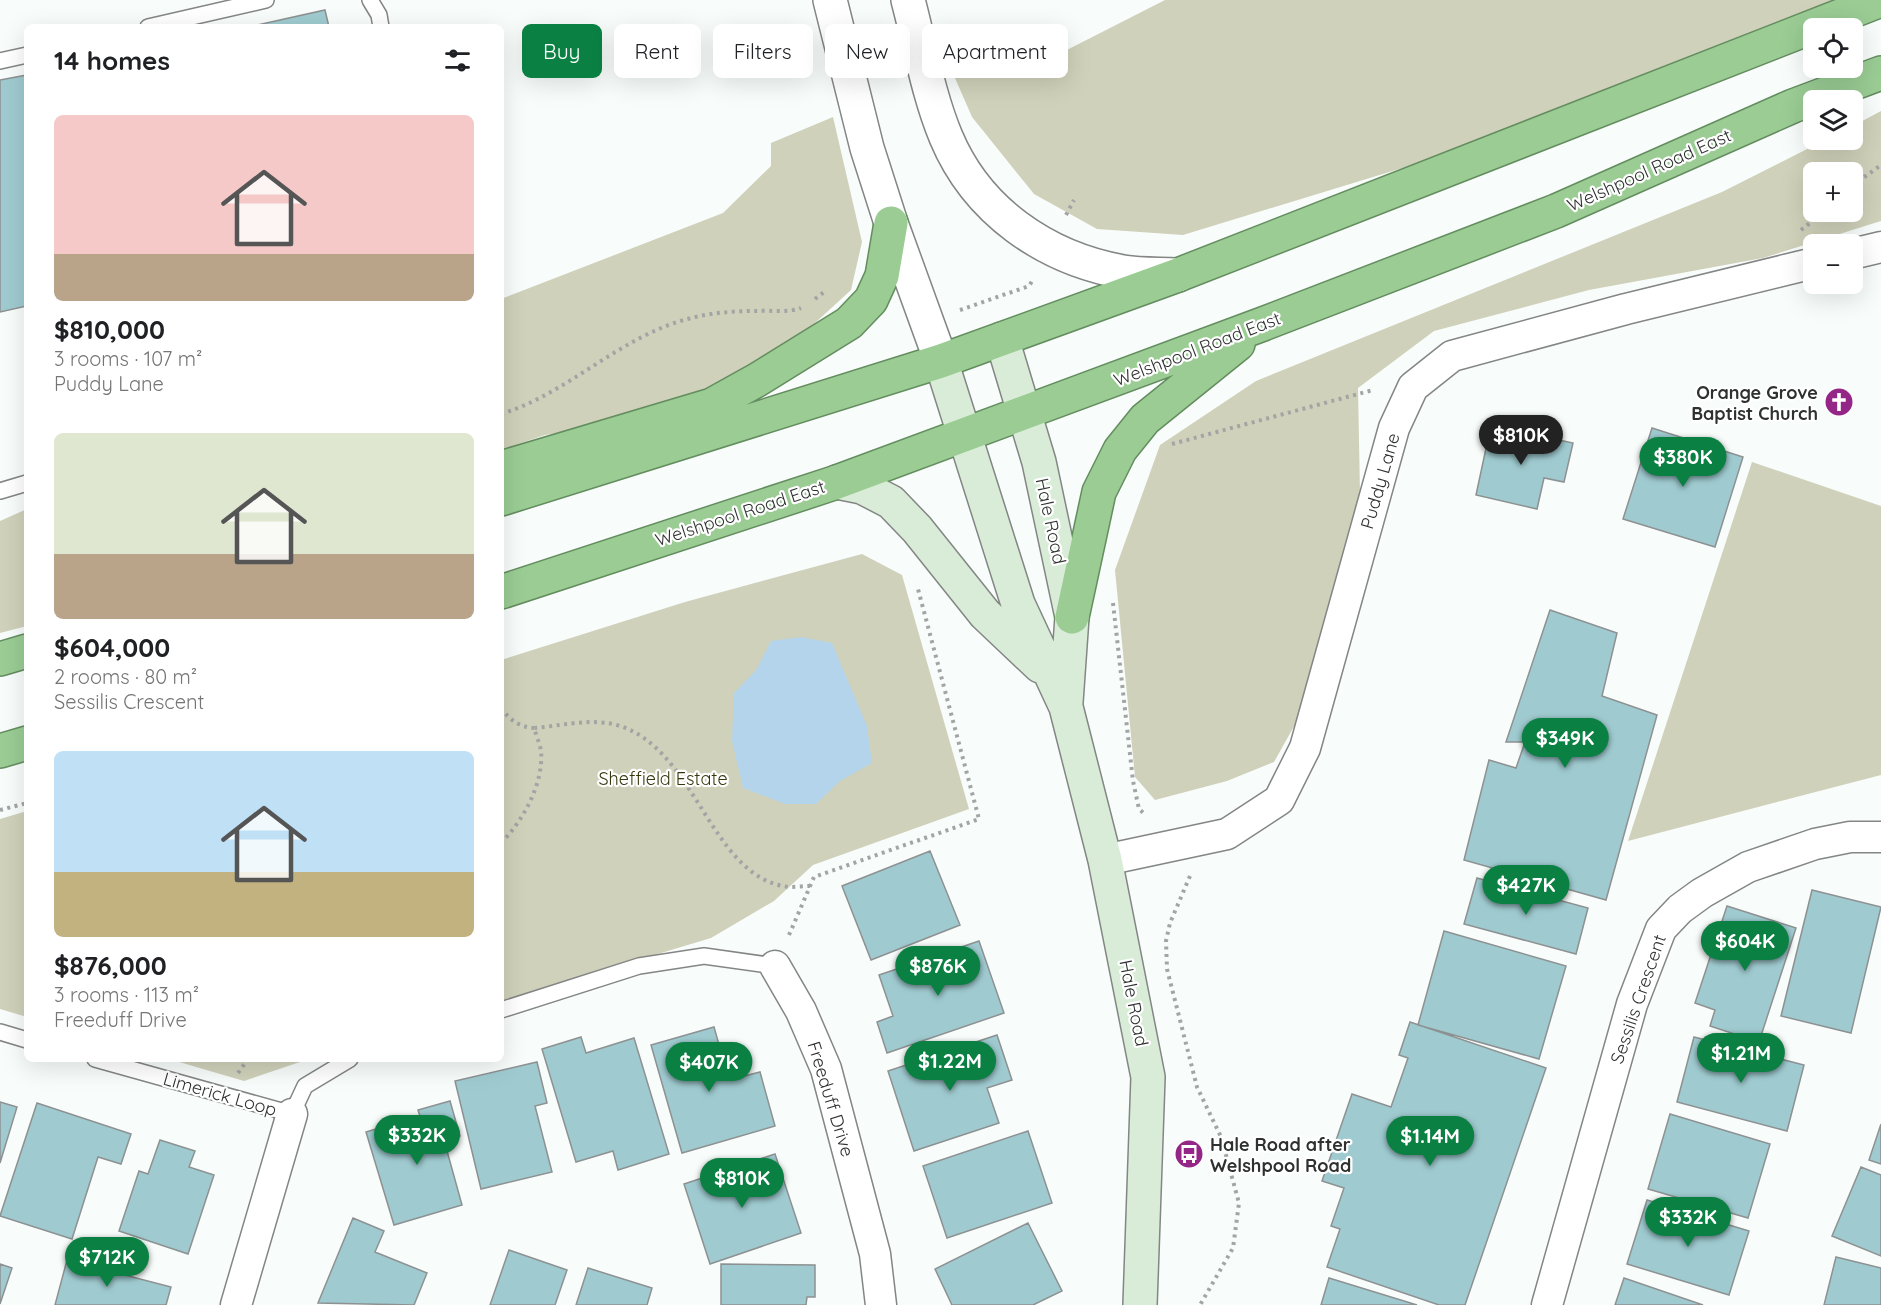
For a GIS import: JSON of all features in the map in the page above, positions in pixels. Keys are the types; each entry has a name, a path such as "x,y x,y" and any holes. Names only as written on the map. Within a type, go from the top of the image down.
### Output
{"highway":[{"path":"504,498 941,361 1002,339 1178,275 1881,0"},
{"name":"Welshpool Road East","path":"504,591 837,482 1263,324 1556,211 1793,106 1881,73"},
{"path":"504,467 712,405 757,380 849,322 871,300 882,276 891,224"},
{"path":"1072,617 1099,492 1120,450 1145,419 1263,324"},
{"path":"0,659 24,652"},
{"path":"0,751 24,744"}],"main road":[{"name":"Hale Road","path":"1002,339 1025,412 1072,617 1066,707"},
{"name":"Hale Road","path":"941,361 1018,604 1066,707 1105,860 1148,1077 1140,1305"},
{"path":"837,482 862,487 891,502 917,529 985,614 1052,677"}],"street":[{"path":"830,0 867,148 891,224 941,361"},
{"path":"908,0 945,135 961,168 976,190 1034,241 1079,261 1113,269 1178,275"},
{"path":"1863,251 1881,247"},
{"name":"Puddy Lane","path":"1105,860 1227,834 1279,800 1305,748 1394,428 1413,387 1452,356 1626,309 1803,266"},
{"name":"Sessilis Crescent","path":"1547,1305 1632,1004 1661,929 1680,909 1702,893 1748,867 1815,844 1850,837 1881,837"},
{"name":"Freeduff Drive","path":"776,966 801,1011 826,1069 875,1254 880,1305"},
{"name":"Limerick Loop","path":"236,1305 292,1114"}],"lane":[{"path":"161,24 266,0"},
{"path":"370,0 379,15 380,24"},
{"path":"0,61 24,56"},
{"path":"0,491 24,484"},
{"path":"504,1009 639,966 704,956 776,966"},
{"path":"0,1032 24,1039"},
{"name":"Limerick Loop","path":"106,1062 292,1114"},
{"path":"292,1114 305,1086 345,1062"}],"path":[{"path":"1863,178 1881,165"},
{"path":"810,303 824,292"},
{"path":"504,413 539,398 643,335 684,320 725,312 798,309 804,306"},
{"path":"776,966 814,877 979,819 914,577"},
{"path":"504,711 524,728 600,722 633,731 663,754 729,848 747,866 761,877 782,886 810,886"},
{"path":"504,839 529,804 539,772 541,750 534,728"},
{"path":"0,810 24,804"},
{"path":"1187,843 1191,873 1170,923 1166,941 1167,969 1197,1087 1221,1137 1239,1203 1233,1248 1200,1305"}],"green space":[{"path":"1165,0 1857,0 1803,18 1803,20 1422,162 1183,235 1097,229 1034,194 972,117 955,78 1068,78 1068,49"},
{"path":"1881,111 1881,221 1840,234 1803,234 1803,245 1763,258 1589,290 1434,331 1358,388 1360,494 1297,721 1274,762 1227,781 1155,800 1135,777 1115,570 1160,445 1256,381 1722,192 1805,150 1863,150 1863,121"},
{"path":"833,117 862,242 851,290 791,345 653,417 545,435 504,449 504,298 723,213 771,166 771,143"},
{"path":"1752,462 1881,506 1881,775 1628,841"},
{"path":"24,510 24,627 0,633 0,521"},
{"name":"Sheffield Estate","path":"862,554 902,575 969,809 813,865 774,901 711,938 504,1000 504,659 685,602"},
{"path":"24,812 24,1016 0,1009 0,819"},
{"path":"179,1062 300,1062 244,1081"}],"water":[{"path":"801,637 832,643 867,726 872,763 840,781 816,804 785,804 743,788 732,741 734,693 756,670 771,641"}],"building":[{"path":"325,10 328,24 262,24"},
{"path":"24,76 24,307 0,312 0,80"},
{"path":"1491,425 1573,443 1564,482 1544,478 1537,509 1476,495"},
{"path":"1652,428 1743,457 1715,547 1623,519"},
{"path":"1550,610 1617,633 1602,696 1657,715 1606,900 1464,860 1489,760 1516,768 1525,742 1506,742"},
{"path":"930,851 960,925 871,960 842,886"},
{"path":"1477,878 1588,908 1576,954 1464,924"},
{"path":"1812,890 1881,907 1851,1033 1781,1016"},
{"path":"1727,906 1796,928 1759,1042 1710,1026 1715,1010 1695,1003"},
{"path":"1444,931 1566,966 1539,1059 1418,1025"},
{"path":"979,941 1004,1013 887,1053 877,1022 893,1016 879,975"},
{"path":"1410,1022 1546,1068 1465,1305 1439,1305 1327,1267 1340,1229 1331,1226 1344,1188 1322,1181 1352,1094 1391,1107 1408,1058 1399,1055"},
{"path":"714,1027 729,1080 760,1072 775,1126 682,1153 651,1045"},
{"path":"997,1035 1012,1080 987,1088 999,1123 914,1151 888,1071"},
{"path":"581,1037 586,1053 634,1038 669,1154 618,1170 613,1151 576,1162 542,1049"},
{"path":"1694,1037 1804,1065 1787,1131 1677,1102"},
{"path":"537,1062 547,1103 535,1106 552,1172 481,1189 455,1081"},
{"path":"450,1101 460,1136 444,1140 462,1205 394,1225 366,1132 402,1121 407,1142 426,1136 418,1110"},
{"path":"0,1102 17,1107 0,1163"},
{"path":"37,1103 131,1134 121,1164 98,1157 72,1239 0,1216"},
{"path":"1670,1114 1770,1144 1748,1218 1648,1189"},
{"path":"1881,1124 1881,1164 1869,1160"},
{"path":"1028,1131 1052,1203 947,1238 923,1166"},
{"path":"160,1140 195,1151 189,1167 214,1175 188,1254 119,1231 139,1171 148,1174"},
{"path":"775,1154 801,1233 710,1264 684,1184"},
{"path":"1861,1167 1881,1175 1881,1256 1832,1236"},
{"path":"1647,1200 1749,1231 1729,1295 1627,1264"},
{"path":"353,1218 384,1231 375,1252 427,1273 414,1305 318,1303"},
{"path":"1028,1223 1062,1291 1033,1305 952,1305 935,1269"},
{"path":"509,1250 567,1270 555,1305 490,1305"},
{"path":"1836,1257 1881,1268 1881,1305 1824,1305"},
{"path":"67,1260 171,1287 166,1305 55,1305"},
{"path":"0,1264 12,1268 0,1304"},
{"path":"721,1264 815,1265 815,1297 807,1297 806,1305 721,1305"},
{"path":"588,1268 652,1288 647,1305 576,1305"},
{"path":"1329,1278 1417,1305 1321,1305"},
{"path":"1624,1278 1703,1305 1615,1305"}],"place":[{"name":"Orange Grove Baptist Church","path":"1839,402"},
{"name":"Hale Road after Welshpool Road","path":"1189,1154"}]}
